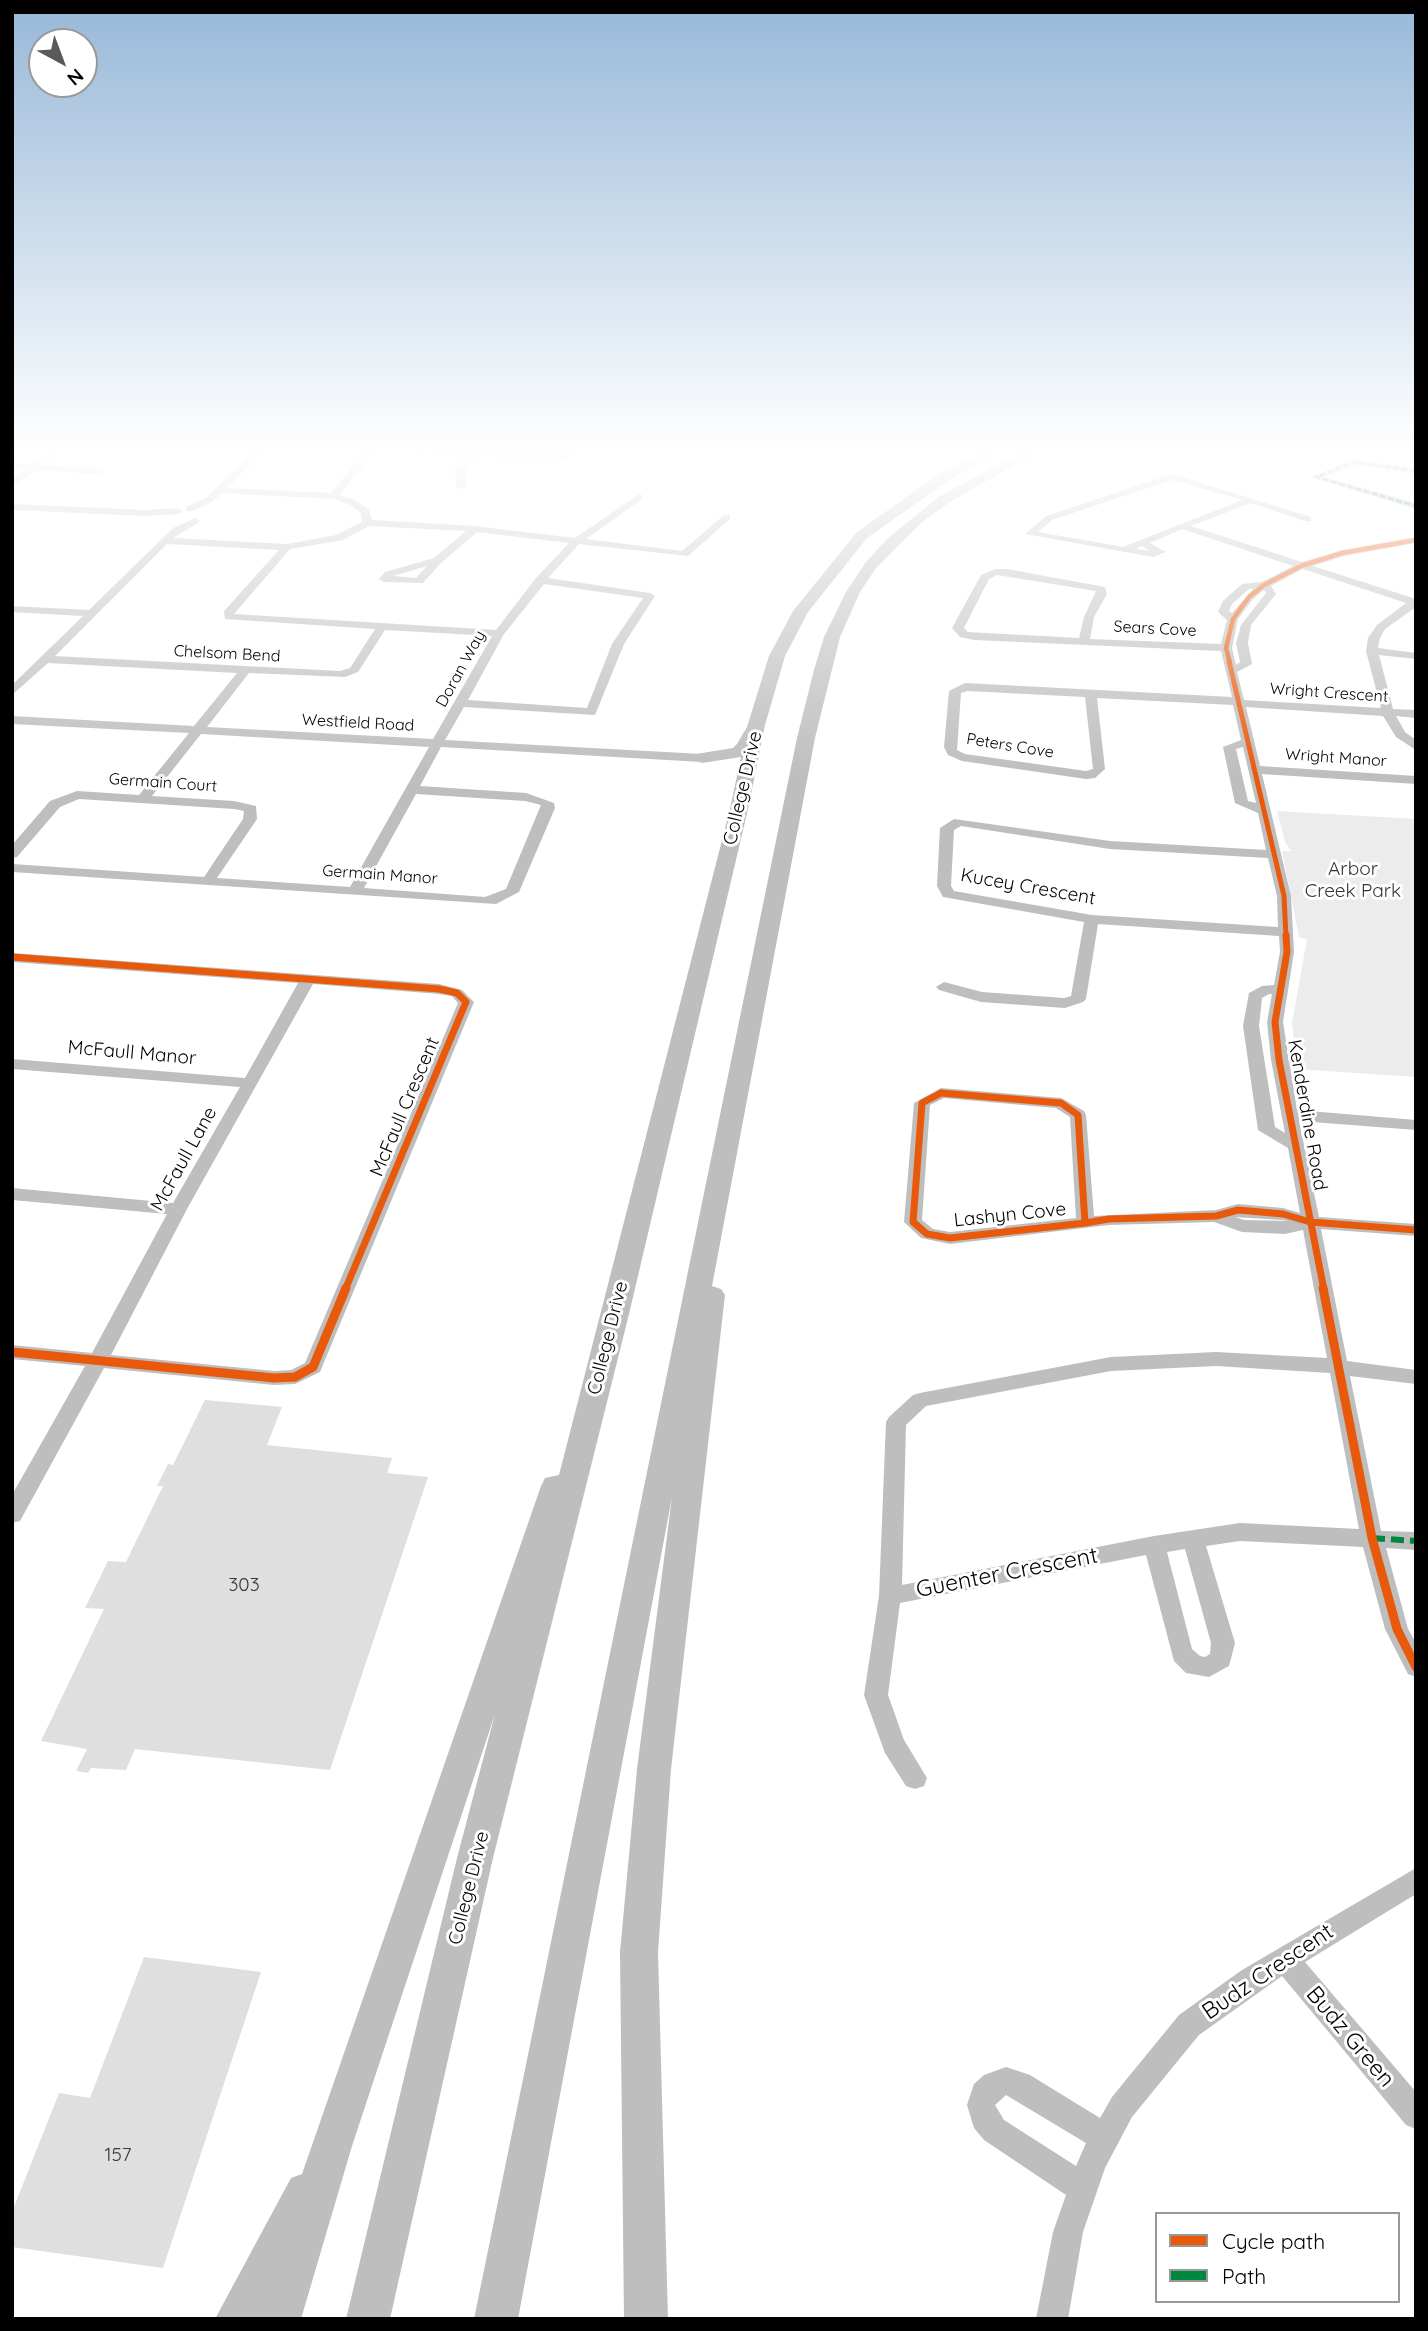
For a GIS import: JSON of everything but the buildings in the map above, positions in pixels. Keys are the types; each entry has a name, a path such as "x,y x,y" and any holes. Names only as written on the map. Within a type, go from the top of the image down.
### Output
{"highway":[{"name":"College Drive","path":"368,2319 475,1858 615,1314 739,809 756,725 777,656 800,611 843,559"},
{"path":"496,2319 806,738 832,637 853,592 877,559"},
{"path":"702,758 727,756 738,752 744,747 756,725"},
{"path":"646,2319 639,1952 656,1755 737,1093"},
{"path":"279,2319 331,2146 615,1314"},
{"path":"237,2319 331,2146"}],"street":[{"path":"12,692 148,559"},
{"path":"276,559 228,613 229,617 499,633"},
{"name":"Doran Way","path":"355,891 414,790 499,633 560,559"},
{"path":"1280,559 1413,606"},
{"name":"Kenderdine Road","path":"1324,559 1301,566 1264,585 1249,597 1233,619 1226,648 1272,854 1284,896 1287,952 1276,1035 1279,1060 1292,1115 1337,1367 1372,1538 1397,1629 1416,1667"},
{"name":"Sears Cove","path":"1083,642 1089,617 1102,594 1101,589 1007,572 995,572 985,577 958,628 964,635 974,637 1083,642 1226,648"},
{"path":"460,704 591,712 618,645 650,596 540,580"},
{"path":"1231,671 1246,664 1242,643 1246,625 1260,604 1271,594 1264,585"},
{"path":"1388,713 1372,655 1374,638 1381,627 1413,606"},
{"path":"12,609 92,613"},
{"name":"Chelsom Bend","path":"46,659 332,675 349,672 382,626"},
{"path":"1372,655 1416,656"},
{"path":"1372,655 1416,664"},
{"path":"143,799 245,671"},
{"name":"Peters Cove","path":"1091,695 1099,769 1095,774 1086,775 962,757 952,752 950,747 956,691 979,687 1181,700 1196,704 1231,706 1240,703"},
{"name":"Wright Crescent","path":"1240,703 1416,714"},
{"name":"Wright Manor","path":"1388,713 1400,734 1416,746"},
{"name":"Westfield Road","path":"12,720 702,758"},
{"path":"1248,741 1229,747 1242,803 1264,810"},
{"name":"Wright Manor","path":"1255,770 1416,780"},
{"name":"Germain Manor","path":"12,868 485,901 496,900 512,892 548,808 547,803 526,797 414,790"},
{"name":"Germain Court","path":"12,854 55,804 66,797 77,795 143,799 234,805 251,809 250,819 208,881"},
{"name":"Kucey Crescent","path":"1272,854 1110,845 959,822 947,828 944,887 948,894 1092,919 1286,932"},
{"path":"944,987 981,997 1065,1003 1078,999 1092,919"},
{"name":"McFaull Crescent","path":"12,957 439,989 457,993 466,1002 313,1367 295,1377 274,1378 12,1352"},
{"name":"McFaull Lane","path":"12,1515 178,1209 218,1144 308,978"},
{"name":"Kenderdine Road","path":"1280,991 1268,989 1254,996 1251,1026 1267,1130 1298,1147"},
{"name":"McFaull Manor","path":"12,1064 249,1083"},
{"name":"Lashyn Cove","path":"1086,1223 1078,1115 1061,1103 995,1096 941,1093 922,1103 913,1222 927,1234 950,1238 1086,1223 1109,1219 1216,1216 1242,1226 1285,1228 1310,1222 1416,1230"},
{"path":"1292,1115 1416,1125"},
{"path":"12,1194 178,1209"},
{"name":"Guenter Crescent","path":"1416,1377 1337,1367 1216,1359 1111,1364 920,1400 895,1422 890,1596 1154,1545 1240,1532 1416,1541"},
{"path":"1154,1545 1182,1654 1194,1666 1209,1667 1221,1659 1223,1643 1193,1539"},
{"path":"890,1596 876,1695 894,1745 915,1778"},
{"name":"Budz Crescent","path":"1052,2319 1068,2232 1081,2186 1122,2107 1189,2025 1252,1979 1416,1880"},
{"name":"Budz Green","path":"1285,1959 1416,2115"},
{"path":"1081,2186 994,2130 984,2118 981,2105 984,2094 994,2085 1006,2081 1020,2085 1105,2138"}],"green space":[{"name":"Arbor Creek Park","path":"1277,811 1416,819 1416,1077 1297,1069 1292,1023 1307,939 1299,937 1282,851 1291,851 1285,842"}],"marked path":[{"path":"1372,1538 1416,1541"}],"cycle path":[{"path":"1324,559 1301,566 1264,585 1249,597 1233,619 1226,648 1284,896 1287,952 1275,1022 1279,1060 1372,1538 1397,1629 1416,1667"},
{"path":"12,957 439,989 457,993 466,1002 313,1367 295,1377 274,1378 12,1352"},
{"path":"1085,1223 1078,1115 1061,1103 995,1096 941,1093 922,1103 913,1222 927,1234 950,1238 1085,1223 1109,1219 1216,1216 1238,1210 1283,1214 1310,1222 1416,1230"}]}
